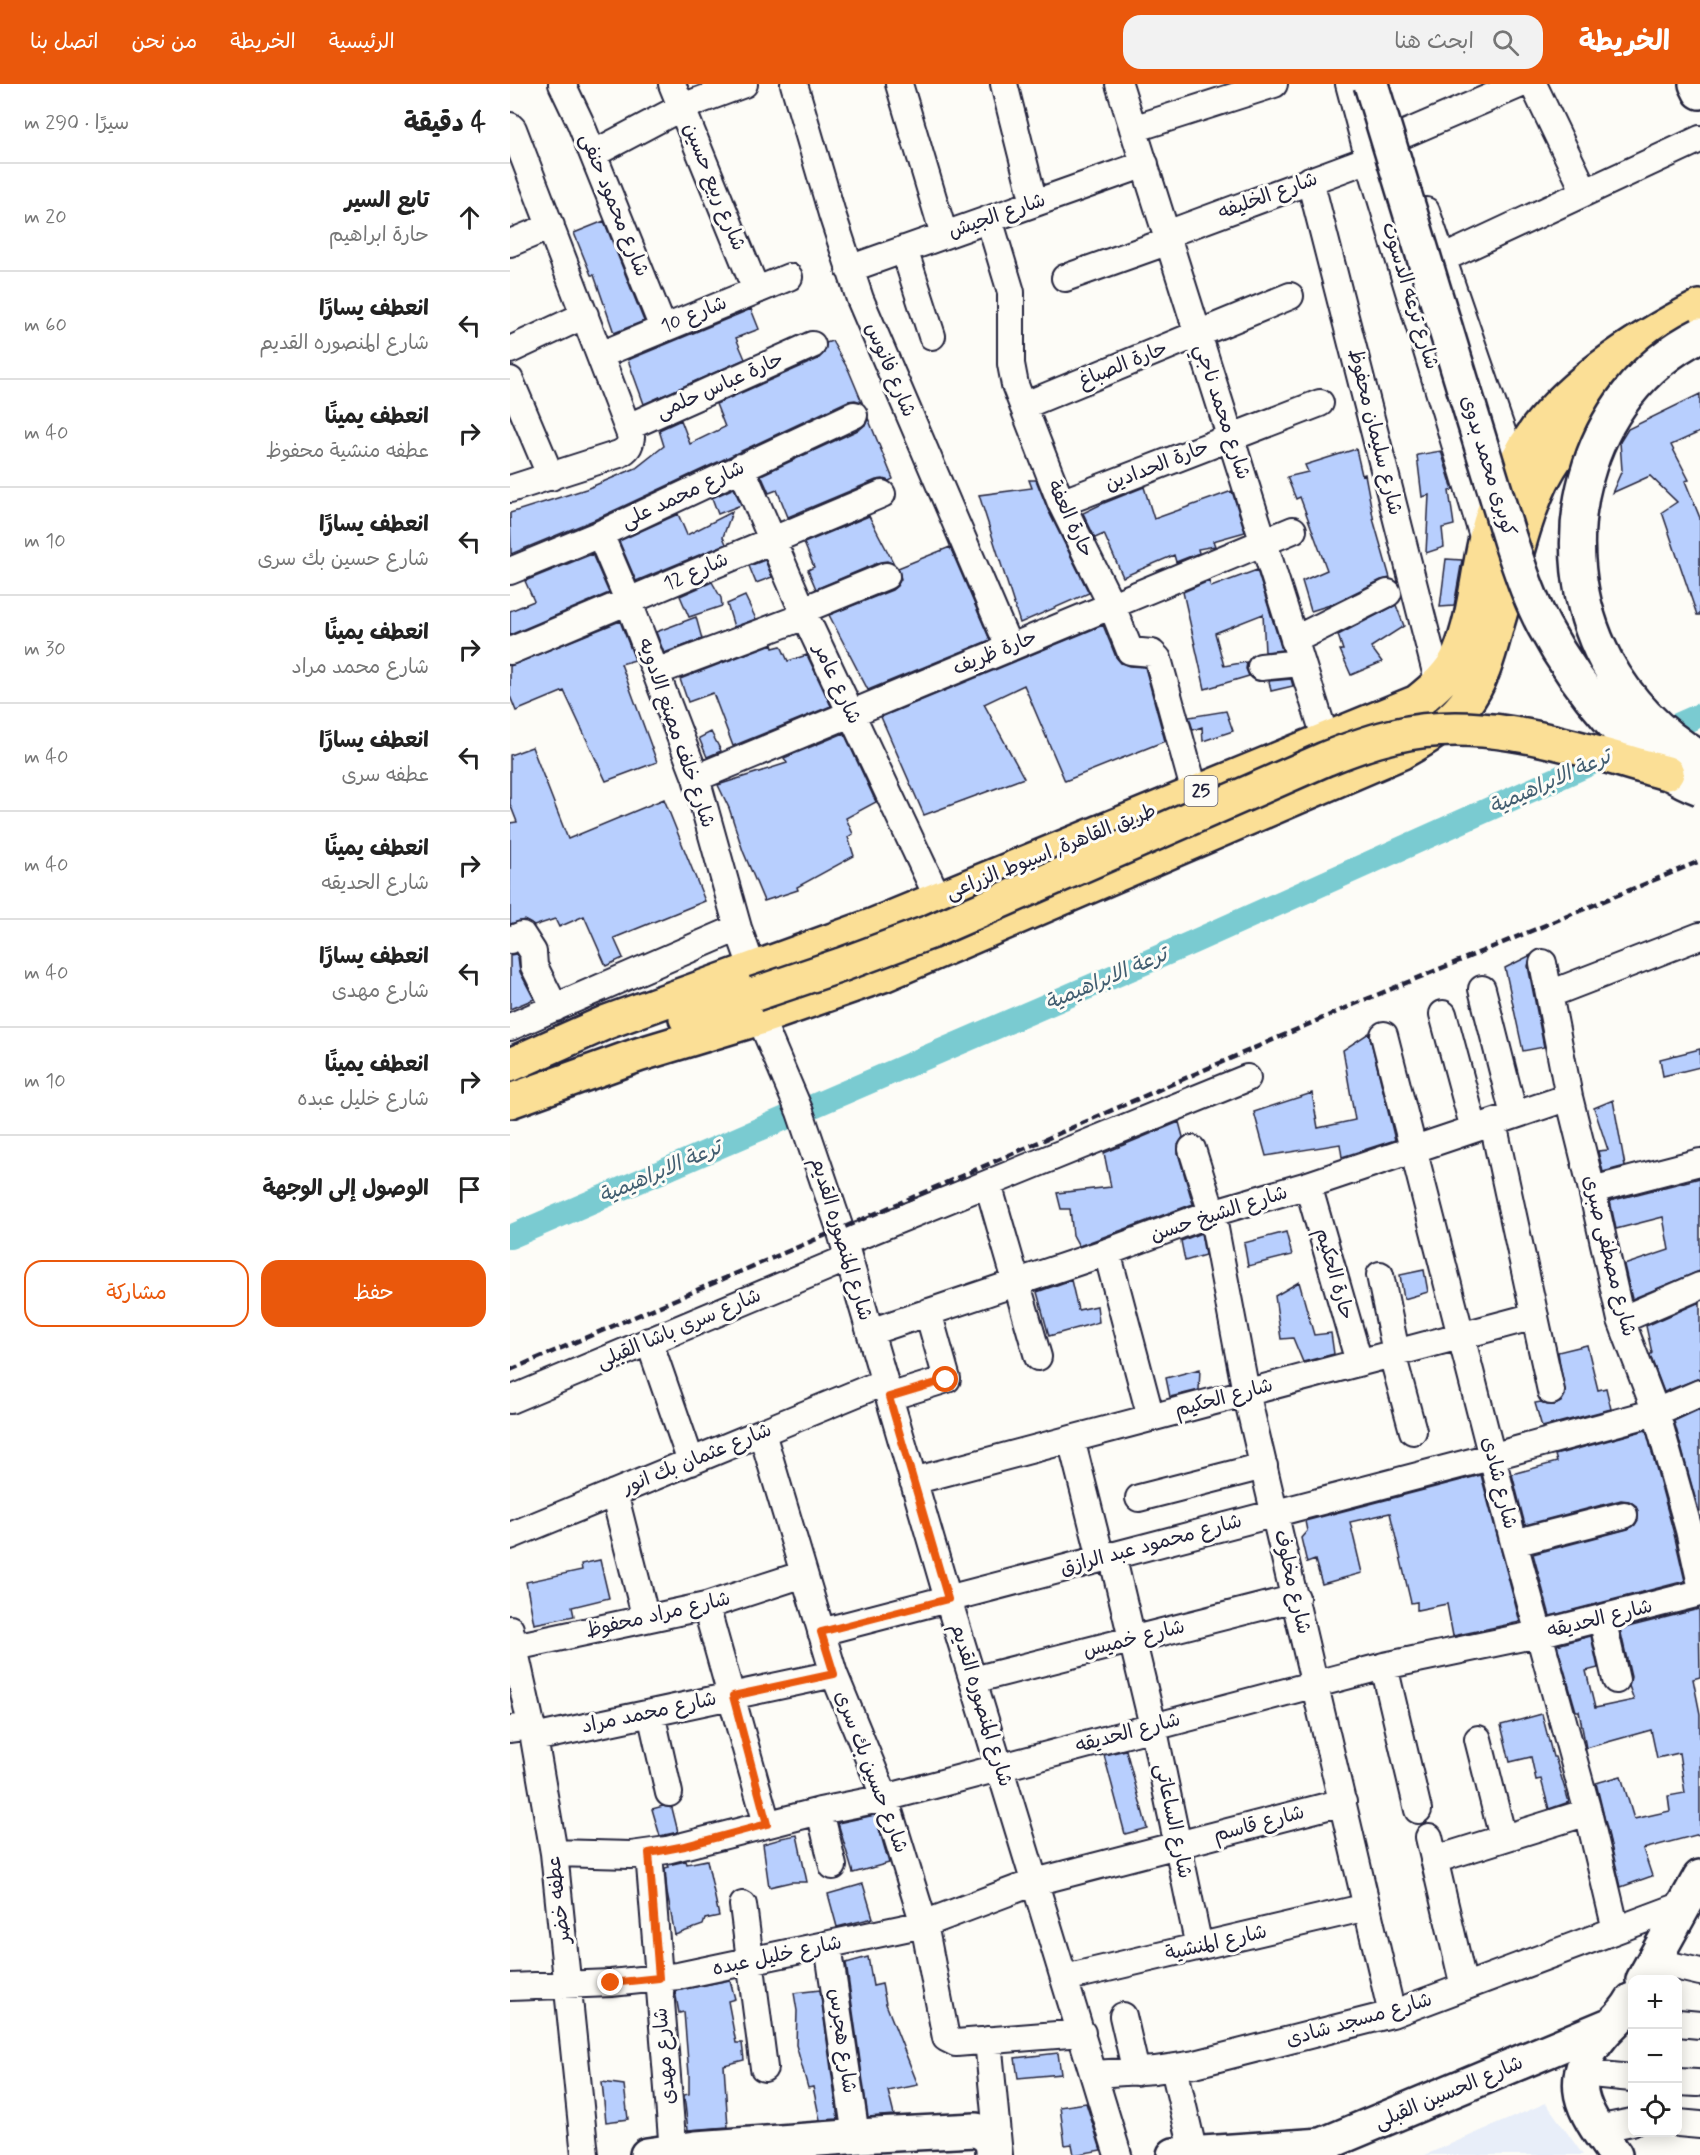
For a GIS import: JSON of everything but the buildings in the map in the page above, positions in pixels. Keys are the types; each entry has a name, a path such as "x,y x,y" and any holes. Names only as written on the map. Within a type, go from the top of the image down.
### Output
{"highway":[{"name":"طريق القاهرة, اسيوط الزراعى","path":"510,1065 607,1022 756,994 883,975 1402,752 1436,733 1464,705 1484,671 1528,520 1542,482 1559,453 1585,423 1605,384 1632,346 1700,307"},
{"name":"طريق القاهرة, اسيوط الزراعى","path":"510,1101 639,1055 756,994 814,948 1417,702 1439,684 1458,656 1468,624 1485,543 1496,506 1514,466 1537,429 1564,400 1605,384 1646,376 1700,350"},
{"path":"510,1073 530,1072 550,1066 852,962 930,932 1325,759 1360,745 1395,735 1432,730 1469,729 1506,732 1542,739 1667,773"}],"main road":[{"name":"كوبرى محمد بدوى","path":"1371,84 1525,583 1543,624 1566,664 1626,738 1667,773 1700,788"},
{"path":"1696,84 1700,92"},
{"path":"1700,335 1679,345 1649,370 1626,394 1607,424 1592,456 1581,495 1578,543 1582,588 1591,625 1606,661 1627,694 1653,723 1683,748 1700,758"},
{"path":"1648,1970 1700,1877"},
{"path":"1606,2142 1585,2109 1581,2073 1590,2050 1625,2013"},
{"name":"شارع الحسين القبلى","path":"1203,2154 1323,2150 1625,2013"},
{"path":"679,2152 871,2142 976,2130 988,2137 992,2143 993,2155"}],"street":[{"name":"شارع محمود حنفى","path":"562,84 580,122 663,328"},
{"name":"شارع ربيع حسين","path":"672,84 756,290"},
{"path":"593,154 682,107 744,84"},
{"name":"شارع فانوس","path":"794,84 849,269 872,329 1009,647"},
{"path":"899,84 944,235"},
{"path":"1004,84 1034,203"},
{"name":"شارع محمد ناجي","path":"1119,84 1326,740"},
{"path":"1133,129 1228,91 1274,84"},
{"name":"شارع ترعه الدسوت","path":"1348,84 1485,543"},
{"path":"1383,84 1514,466"},
{"path":"1400,136 1521,84"},
{"path":"1533,84 1585,192"},
{"path":"510,126 631,437 631,444 626,451 510,489"},
{"path":"1442,259 1700,139"},
{"name":"شارع الخليفه","path":"1065,278 1310,180 1369,159"},
{"name":"شارع الجيش","path":"849,269 1145,164"},
{"name":"شارع سليمان محفوظ","path":"1310,180 1439,684"},
{"name":"حارة العفة","path":"989,219 1011,292 1011,364 1015,385 1061,503 1112,606 1130,651 1152,653 1158,659 1195,793"},
{"path":"510,243 550,226"},
{"path":"904,249 932,336"},
{"name":"شارع 10","path":"600,355 789,277"},
{"name":"حارة الصباغ","path":"1023,406 1290,296"},
{"path":"510,350 585,315"},
{"name":"حارة عباس حلمى","path":"628,426 812,345"},
{"path":"510,380 551,477"},
{"name":"حارة الحدادين","path":"1061,503 1320,403"},
{"name":"شارع محمد على","path":"510,571 600,534 854,415"},
{"name":"شارع عامر","path":"741,467 804,613 938,898"},
{"name":"شارع 12","path":"510,651 882,494"},
{"name":"حارة ظريف","path":"696,778 1293,530"},
{"name":"شارع خلف مصنع الادويه","path":"600,534 628,600 696,778 756,994"},
{"path":"656,672 804,613 886,576"},
{"path":"1260,666 1298,652 1388,593"},
{"path":"510,1027 738,928"},
{"path":"510,940 522,935 533,952 534,966 555,1008"},
{"path":"1550,994 1700,936"},
{"name":"شارع مصطفى صبرى","path":"1543,963 1569,1097 1621,1320 1656,1412 1694,1528 1700,1580"},
{"path":"1482,989 1493,1122 1551,1391"},
{"name":"شارع المنصوره القديم","path":"756,994 774,1053 800,1112 846,1250 948,1599 1118,2155"},
{"path":"1443,1014 1493,1122"},
{"name":"شارع شادى","path":"1384,1035 1460,1336 1494,1456 1514,1543 1588,1812 1616,1930"},
{"name":"شارع سرى باشا القبلى","path":"510,1400 650,1341 988,1184 1247,1078"},
{"name":"شارع الشيخ حسن","path":"870,1332 1107,1252 1212,1213 1308,1185 1569,1097"},
{"name":"شارع مخلوف","path":"1192,1149 1212,1213 1246,1392 1392,2014"},
{"path":"1592,1190 1700,1162"},
{"path":"988,1184 1038,1357"},
{"name":"حارة الحكيم","path":"1308,1185 1359,1362"},
{"path":"1107,1252 1152,1418"},
{"path":"1380,1275 1394,1353 1413,1431"},
{"path":"1621,1320 1700,1286"},
{"name":"شارع عثمان بك انور","path":"510,1536 762,1433 887,1390 947,1379 928,1312"},
{"name":"شارع الحكيم","path":"913,1481 1535,1316"},
{"path":"650,1341 691,1462"},
{"name":"شارع محمود عبد الرازق","path":"821,1632 1656,1412 1700,1393"},
{"name":"شارع حسين بك سرى","path":"762,1433 834,1674 885,1797 924,1924 946,2038 956,2043 988,2040"},
{"name":"شارع الساعاتى","path":"1071,1439 1132,1640 1153,1726 1199,1947"},
{"path":"1139,1498 1264,1466"},
{"path":"614,1493 646,1619"},
{"path":"1514,1543 1624,1515"},
{"name":"شارع مراد محفوظ","path":"511,1642 646,1619 706,1606 804,1574"},
{"name":"شارع الحديقه","path":"554,1853 613,1855 649,1853 685,1846 820,1811 885,1797 1384,1666 1538,1634 1700,1593"},
{"name":"شارع خميس","path":"973,1680 1296,1598"},
{"path":"706,1606 767,1824"},
{"path":"1602,1618 1616,1680"},
{"name":"عطفه خضر","path":"511,1642 525,1731 554,1853 585,2155"},
{"path":"1384,1666 1418,1810"},
{"name":"شارع محمد مراد","path":"525,1731 651,1713 834,1674"},
{"path":"651,1713 669,1793"},
{"path":"1478,1739 1503,1838"},
{"name":"شارع قاسم","path":"1035,1882 1343,1802"},
{"path":"820,1811 833,1866"},
{"path":"1464,1987 1432,1848 1503,1838 1588,1812"},
{"name":"شارع مهدى","path":"649,1853 659,1978 679,2152"},
{"name":"شارع خليل عبده","path":"510,1987 568,1985 695,1973 924,1924 1035,1882"},
{"path":"743,1905 764,2068"},
{"name":"شارع مسجد شادى","path":"1094,2074 1174,2068 1205,2062 1392,2014 1683,1905"},
{"name":"شارع المنشية","path":"1065,1978 1367,1907"},
{"name":"شارع هجرس","path":"828,1945 871,2142"},
{"path":"1648,1970 1700,1972"},
{"path":"1123,2016 1136,2072"},
{"path":"1682,2023 1700,2025"},
{"path":"999,2155 988,2040 1082,2033"},
{"path":"1174,2068 1203,2154"},
{"path":"1581,2073 1628,2078"},
{"path":"1682,2123 1700,2125"},
{"path":"1606,2142 1628,2125"}],"shaded area":[{"path":"1546,2103 1583,2155 1425,2155"}],"waterway":[{"name":"ترعة الابراهيمية","path":"1650,737 1700,715"},
{"name":"ترعة الابراهيمية","path":"510,1237 1193,942 1612,754"}],"railway":[{"path":"510,1370 1355,1004 1700,861"}],"route":[{"path":"611,1983 659,1978 649,1853 767,1824 733,1696 834,1674 821,1632 948,1599 889,1397 946,1380"}]}
